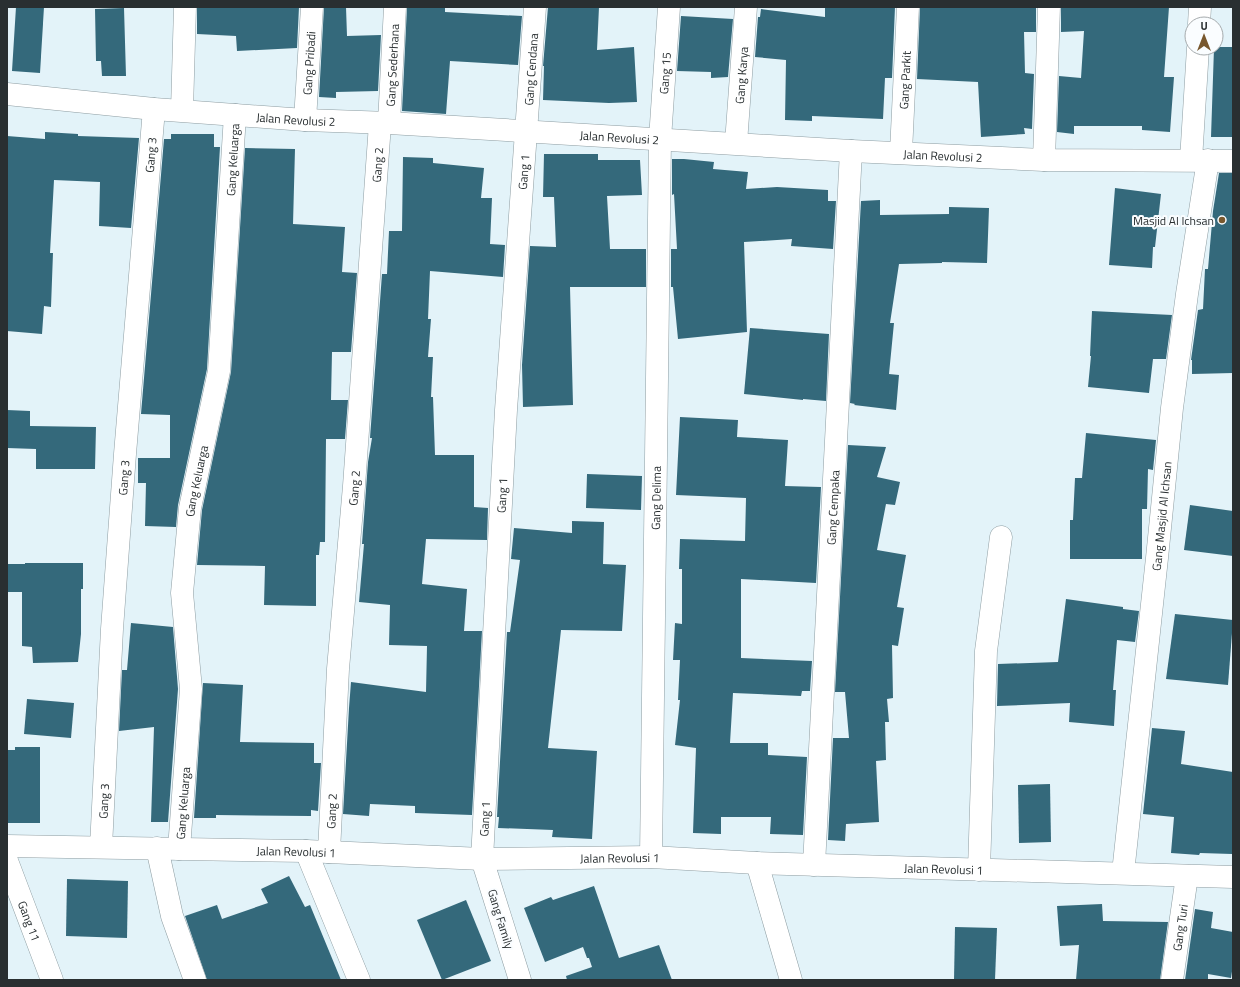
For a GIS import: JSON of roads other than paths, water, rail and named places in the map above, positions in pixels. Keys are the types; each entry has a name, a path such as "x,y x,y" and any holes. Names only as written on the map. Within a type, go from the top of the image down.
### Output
{"street":[{"path":"182,110 185,7"},
{"name":"Gang Pribadi","path":"305,120 312,7"},
{"name":"Gang Sederhana","path":"385,124 395,7"},
{"name":"Gang Cendana","path":"526,131 535,7"},
{"name":"Gang 15","path":"660,139 669,7"},
{"name":"Gang Karya","path":"736,143 746,7"},
{"name":"Gang Parkit","path":"901,152 908,7"},
{"path":"1044,160 1049,7"},
{"name":"Gang Masjid Al Ichsan","path":"1123,873 1155,582 1172,408 1187,294 1199,160 1198,56"},
{"name":"Jalan Revolusi 2","path":"7,94 154,109 305,120 526,131 851,151 901,152 1044,160 1233,161"},
{"name":"Gang 3","path":"101,847 112,637 124,461 154,109"},
{"name":"Gang Keluarga","path":"179,849 191,689 182,593 190,508 219,371 236,115"},
{"name":"Gang 2","path":"329,852 338,670 385,124"},
{"name":"Gang 1","path":"482,859 506,418 526,131"},
{"name":"Gang Delima","path":"651,858 660,139"},
{"name":"Gang Cempaka","path":"814,865 851,151"},
{"path":"979,870 986,651 1001,537"},
{"name":"Jalan Revolusi 1","path":"7,846 329,852 482,859 651,858 814,865 1233,877"},
{"path":"157,848 172,916 195,980"},
{"path":"306,852 359,980"},
{"name":"Gang Family","path":"482,859 520,980"},
{"name":"Gang 11","path":"7,861 52,980"},
{"path":"757,863 791,980"},
{"name":"Gang Turi","path":"1172,980 1187,876"}],"place":[{"name":"Masjid Al Ichsan","path":"1222,220"}]}
